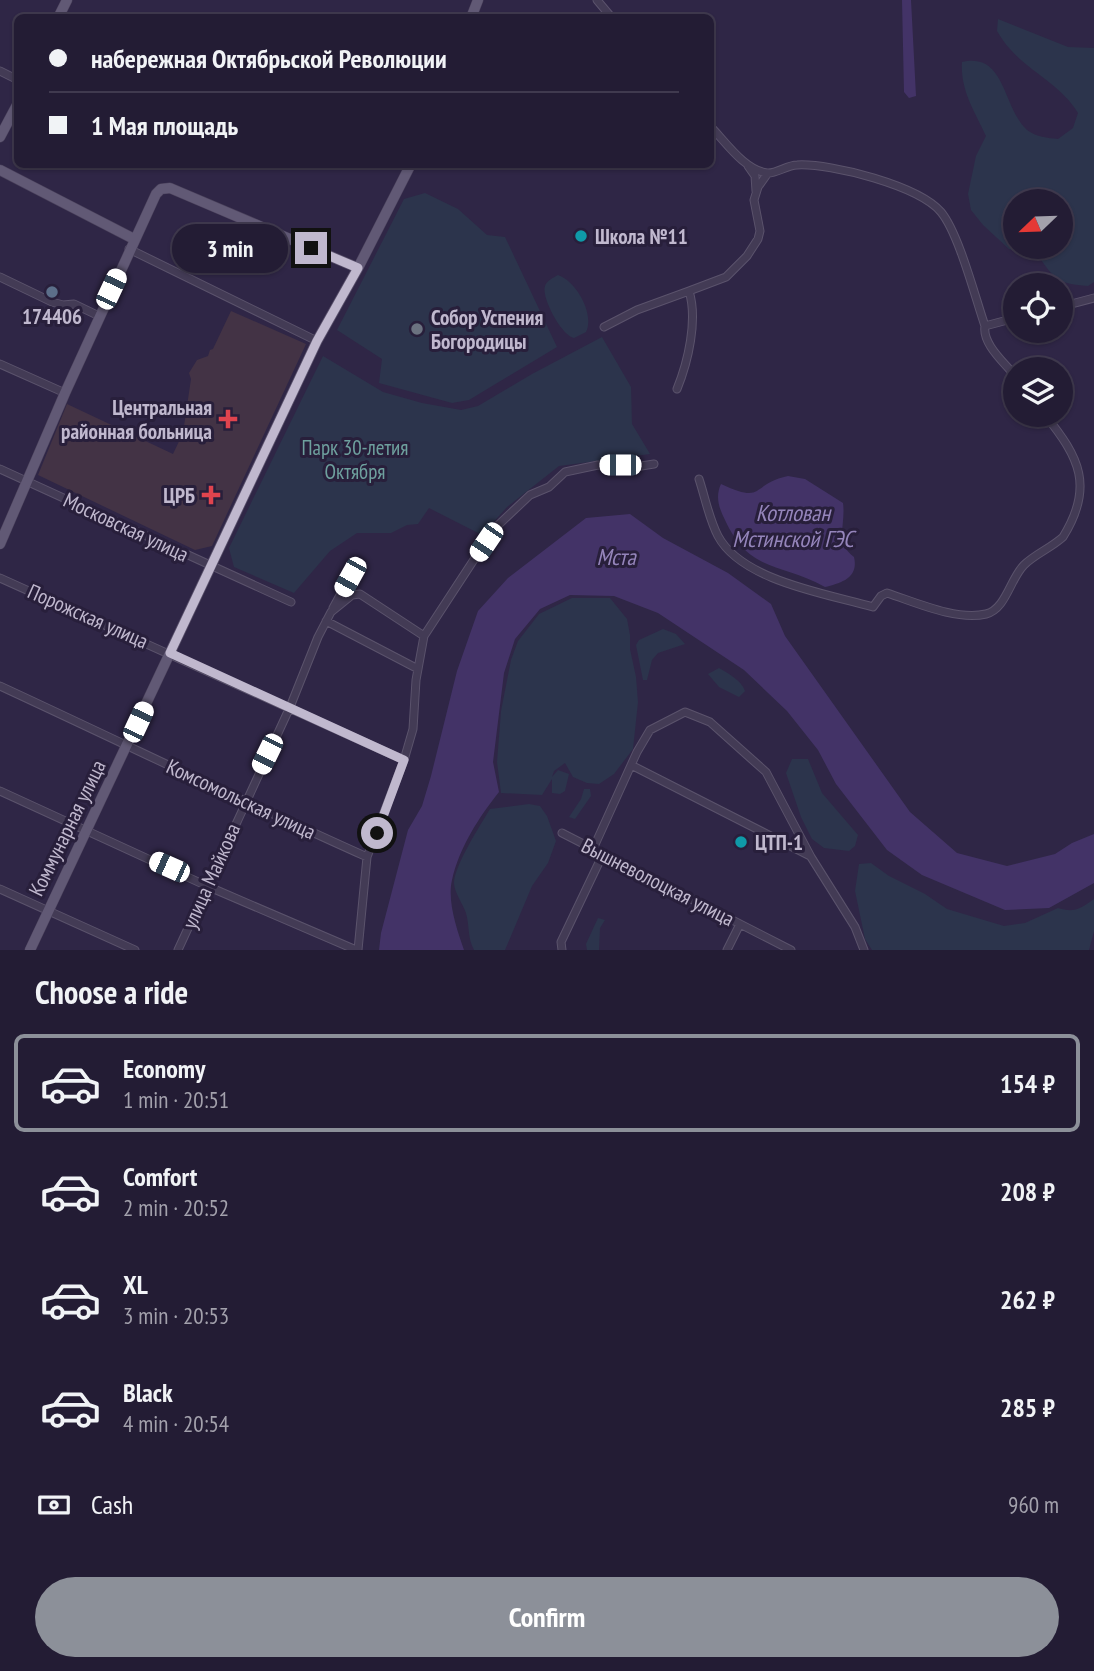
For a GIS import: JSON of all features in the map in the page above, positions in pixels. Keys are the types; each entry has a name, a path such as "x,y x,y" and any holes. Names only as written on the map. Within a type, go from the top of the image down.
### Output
{"main road":[{"path":"0,137 14,111"},
{"name":"Коммунарная улица","path":"30,950 317,341 409,168"},
{"path":"0,170 134,239"},
{"path":"0,544 99,316 134,239 161,189 170,188 358,268"}],"street":[{"path":"597,0 609,14"},
{"path":"604,327 637,310 726,277 747,256 758,239 760,231 754,209 755,176 748,165 714,130"},
{"path":"748,165 768,173 795,165 841,169 898,185 939,209 950,224 985,326 986,340 1003,361"},
{"path":"756,193 768,173"},
{"path":"130,249 317,341"},
{"path":"0,276 52,302 74,304 99,316"},
{"path":"677,389 685,369 689,346 692,302 689,291"},
{"path":"1073,304 1094,298"},
{"path":"985,326 1003,321"},
{"path":"0,364 65,393"},
{"path":"699,479 719,537 742,561 760,573 873,607 881,596 887,593 938,610 959,614 988,614 1000,606 1011,583 1024,565 1061,539 1082,516 1088,499 1088,477 1085,469 1054,427"},
{"path":"0,790 207,886 357,950 368,857 413,729 424,636 494,529 530,495 549,487 565,472 598,465 635,467 654,464"},
{"name":"Московская улица","path":"0,469 291,602"},
{"name":"улица Майкова","path":"178,950 290,707 326,621 350,577"},
{"name":"Порожская улица","path":"0,578 404,760"},
{"name":"улица Майкова","path":"331,612 352,595 360,594 424,636"},
{"path":"326,621 418,669"},
{"name":"Комсомольская улица","path":"0,686 244,802 368,857"},
{"path":"593,849 633,766 637,752 650,730 685,712 710,722 766,772 811,857 855,927 864,950"},
{"path":"633,766 811,857"},
{"name":"Вышневолоцкая улица","path":"562,833 791,950"},
{"path":"562,950 561,942 603,854"},
{"path":"0,889 135,950"},
{"path":"726,950 740,924"}],"shaded area":[{"name":"Центральная районная больница","path":"231,311 306,344 212,546 195,550 38,475 67,404 173,454 183,433 191,379 189,373 197,360 208,356 213,349"}],"green space":[{"path":"998,19 1068,47 1094,48 1094,282 1088,286 1073,284 1073,273 1051,273 1040,259 1073,259 1073,189 1003,189 1003,243 971,210 968,194 976,156 986,136 963,82 962,62 976,61 987,65 995,73 1019,120 1034,134 1058,139 1073,128 1078,113 1055,87 1006,45 997,31"},
{"path":"425,193 458,209 487,235 505,237 557,347 469,400 452,403 379,383 382,359 337,330 404,199"},
{"path":"558,275 565,278 577,291 586,308 586,332 574,338 558,324 546,299 546,284"},
{"name":"Парк 30-летия Октября","path":"602,337 631,387 632,424 650,454 559,466 507,507 482,535 429,508 418,524 407,525 391,533 357,533 330,551 294,593 234,567 229,548 323,356 383,392 461,410 478,406"},
{"path":"572,598 610,598 627,619 638,702 633,749 614,774 599,784 587,783 573,777 565,763 554,771 552,777 558,770 569,774 565,791 560,794 552,793 552,779 542,795 501,793 497,762 501,711 511,660 518,641 539,614"},
{"path":"663,629 676,634 685,644 658,653 652,660 647,680 643,680 636,645 639,640"},
{"path":"719,668 741,684 745,691 739,697 719,687 708,674"},
{"path":"792,759 808,759 822,793 858,835 855,846 849,851 824,848 812,839 801,817 786,773"},
{"path":"584,789 590,789 591,796 575,819 569,817 581,799"},
{"path":"529,804 540,806 547,816 556,841 548,863 532,886 505,950 474,950 466,913 454,887 458,866 490,809"},
{"path":"871,863 947,909 1004,926 1025,923 1058,908 1077,909 1094,899 1094,931 1089,950 872,950 865,939 855,891 859,864"},
{"path":"598,918 605,920 600,928 599,950 587,950 586,944"}],"water":[{"path":"902,0 911,0 916,96 909,98 904,92"},
{"name":"Котлован Мстинской ГЭС","path":"788,476 805,479 843,503 844,545 854,557 855,564 851,575 843,581 825,587 756,558 745,550 725,520 718,502 721,484 752,493"},
{"name":"Мста","path":"630,514 663,538 728,573 771,604 785,636 910,812 957,853 1007,866 1055,854 1094,834 1094,883 1049,908 1005,910 922,875 887,850 836,784 818,750 787,711 744,670 658,613 614,596 570,595 540,609 515,639 504,673 493,762 499,792 477,822 452,880 454,915 464,950 379,950 408,830 422,806 457,671 478,611 508,578 586,518"}],"place":[{"name":"Школа №11","path":"581,236"},
{"name":"174406","path":"52,292"},
{"name":"Собор Успения Богородицы","path":"417,329"},
{"name":"Центральная районная больница","path":"228,419"},
{"name":"ЦРБ","path":"211,495"},
{"name":"ЦТП-1","path":"741,842"}],"route":[{"path":"311,248 358,268 317,341 170,653 404,760 377,833"}]}
